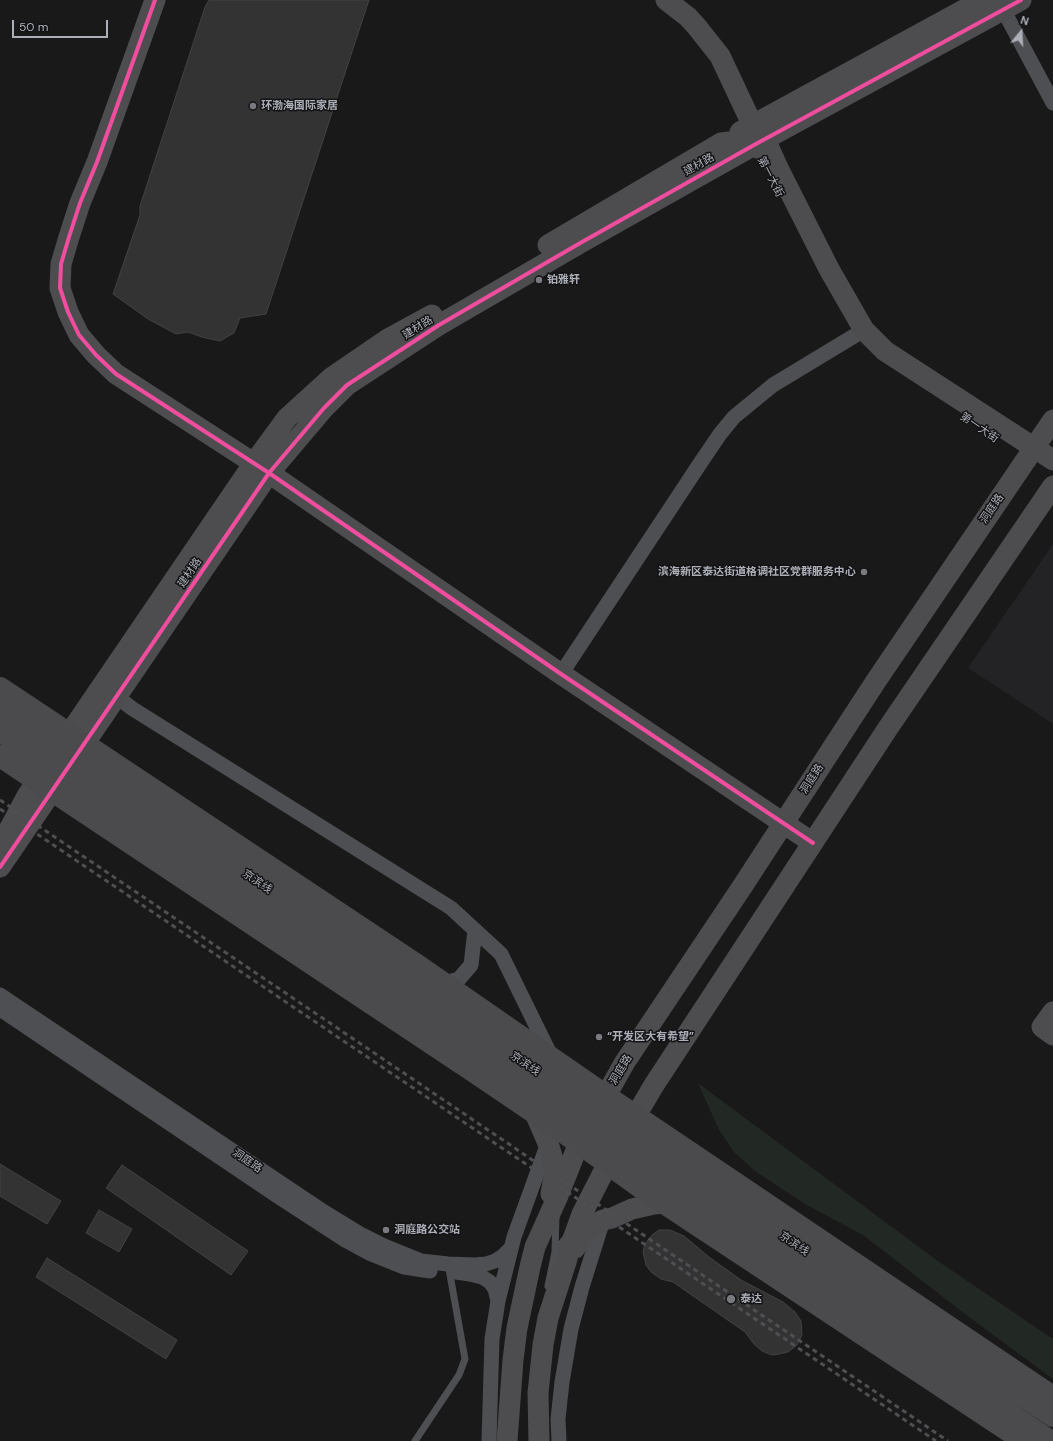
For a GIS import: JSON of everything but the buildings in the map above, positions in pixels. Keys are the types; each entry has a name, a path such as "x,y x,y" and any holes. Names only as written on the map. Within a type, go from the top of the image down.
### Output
{"highway":[{"path":"0,688 445,983 552,1059 1036,1384 1053,1397"},
{"name":"京滨线","path":"0,707 660,1155 1053,1416"},
{"name":"京滨线","path":"0,731 1050,1441"},
{"path":"0,756 461,1063 666,1203 1024,1441"}],"street":[{"path":"155,0 69,237 62,264 60,288 68,312 79,335 96,355 116,374 261,468 561,674 812,843"},
{"path":"666,0 688,17 720,56 773,170"},
{"name":"建材路","path":"757,136 982,0"},
{"path":"1007,3 1053,103"},
{"name":"建材路","path":"0,867 117,697 261,468 287,418 331,378 388,339 458,301 569,232 757,136 1007,3"},
{"path":"725,151 751,158 773,170"},
{"name":"第一大街","path":"773,170 828,269 866,351 880,362 1030,453 1053,476"},
{"path":"561,674 695,471 720,434 734,417 773,385 858,334"},
{"name":"洞庭路","path":"534,1247 557,1198 580,1143 625,1062 876,681 1053,420"},
{"name":"第一大街","path":"1030,453 1053,460"},
{"path":"0,843 27,796 261,468"},
{"path":"539,1441 538,1393 543,1345 561,1257 570,1247 582,1214 608,1163 658,1079 812,843 888,728 1053,486"},
{"path":"117,697 133,709 451,908 500,954 552,1059"},
{"path":"445,983 459,979 471,965 475,930"},
{"name":"洞庭路","path":"0,995 324,1212 360,1234 407,1256 482,1277 490,1282 495,1289 498,1301"},
{"name":"洞庭路","path":"0,1009 276,1195 345,1240 369,1253 404,1267 422,1271 486,1264 503,1256 511,1248"},
{"path":"507,1441 512,1367 517,1328 534,1247 553,1188 555,1170 548,1143 535,1113"},
{"path":"489,1441 492,1339 498,1301 514,1237 548,1143"},
{"path":"561,1257 594,1226 603,1220 612,1218 632,1209 666,1203"},
{"path":"559,1441 558,1419 562,1382 571,1329 582,1287 603,1220"}],"lane":[{"path":"534,1354 545,1299 561,1257 557,1198"},
{"path":"415,1441 459,1375 465,1358 449,1268"},
{"path":"531,1383 531,1398"}],"shaded area":[{"path":"1053,544 1053,724 968,668"},
{"path":"698,1083 935,1259 1053,1339 1053,1379 965,1314 863,1235 805,1204 755,1171 734,1152 719,1130"}],"railway":[{"path":"0,800 948,1441"},
{"path":"0,809 936,1441"}],"cycle path":[{"path":"155,0 97,162 80,203 61,264 60,288 68,312 79,335 96,355 116,374 269,473 561,674 813,843"},
{"path":"0,867 269,473 324,408 347,385 439,325 582,242 754,145 1021,0"}],"place":[{"name":"环渤海国际家居","path":"253,106"},
{"name":"铂雅轩","path":"539,280"},
{"name":"滨海新区泰达街道格调社区党群服务中心","path":"864,572"},
{"name":"“开发区大有希望”","path":"599,1037"},
{"name":"洞庭路公交站","path":"386,1230"},
{"name":"泰达","path":"731,1299"}]}
